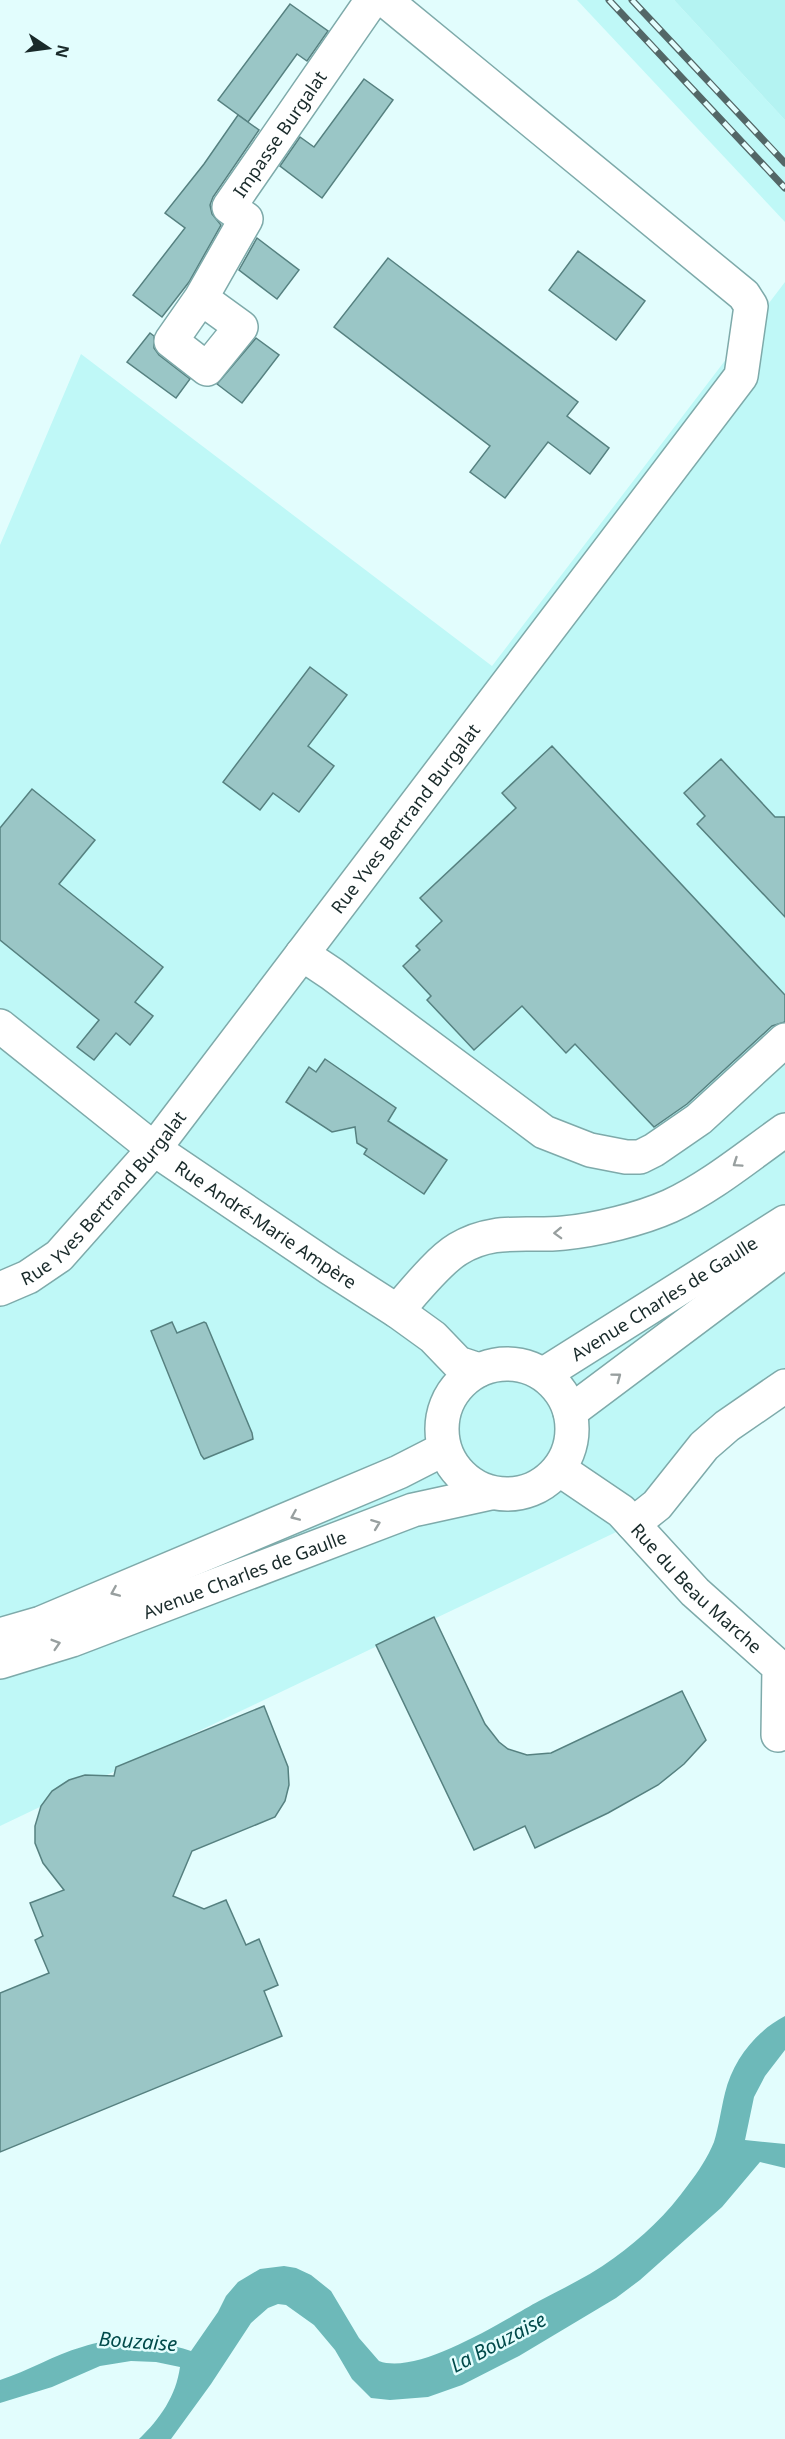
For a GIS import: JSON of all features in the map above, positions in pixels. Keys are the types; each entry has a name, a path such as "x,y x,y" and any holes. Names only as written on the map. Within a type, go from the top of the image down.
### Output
{"street":[{"name":"Impasse Burgalat","path":"201,298 246,219 229,207 372,0"},
{"name":"Rue Yves Bertrand Burgalat","path":"0,1289 28,1277 59,1256 154,1149 741,376 751,306 744,295 385,0"},
{"path":"302,954 544,1132 590,1150 626,1157 640,1157 654,1150 699,1119 785,1040"},
{"name":"Rue André-Marie Ampère","path":"0,1026 154,1149 433,1336 458,1363 478,1370"},
{"path":"397,1311 456,1250 483,1237 510,1233 564,1233 621,1221 670,1206 785,1130"},
{"name":"Avenue Charles de Gaulle","path":"0,1635 41,1623 399,1472 444,1449 455,1469 471,1484 491,1493 510,1495 528,1491 545,1482 559,1469 569,1451 573,1432 570,1412 560,1391 544,1374 785,1222"},
{"name":"Avenue Charles de Gaulle","path":"570,1412 785,1251"},
{"path":"444,1449 441,1431 444,1412 451,1395 463,1380 478,1370 501,1364 523,1365 544,1374"},
{"path":"633,1524 657,1505 704,1446 727,1425 785,1386"},
{"name":"Rue du Beau Marche","path":"559,1469 621,1511 695,1592 779,1667 778,1735"},
{"name":"Avenue Charles de Gaulle","path":"0,1662 72,1640 413,1510 491,1493"}],"shaded area":[{"path":"577,0 674,0 785,120 785,222"},
{"path":"674,0 785,0 785,120"},
{"path":"785,282 785,1386 633,1524 0,1826 0,545 81,354 492,666"}],"water":[{"path":"785,2016 785,2050 765,2076 754,2097 745,2140 785,2144 785,2168 760,2162 722,2207 640,2280 616,2298 519,2356 462,2385 428,2397 390,2400 371,2398 352,2379 335,2350 314,2325 286,2305 278,2304 268,2308 251,2323 171,2439 139,2439 166,2406 175,2388 180,2367 156,2362 131,2361 100,2366 52,2387 0,2403 0,2380 61,2354 96,2343 137,2340 191,2351 218,2312 226,2296 238,2282 260,2269 284,2266 296,2268 311,2275 331,2291 359,2338 379,2361 396,2364 416,2361 461,2344 596,2270 654,2224 680,2195 709,2153 716,2136 725,2093 740,2058 755,2038"}],"building":[{"path":"290,4 328,31 307,61 297,54 248,122 218,100"},
{"path":"364,79 393,100 322,198 280,166 300,137 314,147"},
{"path":"238,115 259,130 213,197 210,205 212,214 221,225 189,282 162,317 133,295 185,228 165,213 204,164"},
{"path":"257,238 299,270 277,299 239,270"},
{"path":"578,251 645,301 616,340 549,290"},
{"path":"388,258 578,402 567,416 609,448 590,474 548,442 505,498 470,472 490,446 334,327"},
{"path":"150,333 154,336 154,348 159,355 190,379 176,398 127,362"},
{"path":"256,338 279,355 242,403 217,384"},
{"path":"310,667 347,695 308,746 334,766 299,812 273,793 260,810 223,782"},
{"path":"552,746 785,995 785,1022 772,1026 687,1104 654,1127 575,1044 566,1053 522,1006 474,1050 427,1000 431,996 403,966 420,950 416,946 442,921 420,898 516,808 502,793"},
{"path":"721,759 775,817 785,817 785,917 697,824 705,816 684,793"},
{"path":"32,789 95,840 59,884 163,967 135,1002 153,1016 130,1045 116,1033 94,1060 77,1047 99,1020 0,940 0,828"},
{"path":"325,1059 396,1108 388,1121 447,1160 424,1194 364,1154 367,1149 357,1143 355,1127 332,1132 286,1102 309,1067 316,1072"},
{"path":"172,1322 177,1333 206,1323 253,1439 204,1459 201,1455 151,1331"},
{"path":"434,1617 485,1724 499,1742 508,1749 527,1755 551,1753 682,1691 706,1740 684,1764 658,1785 608,1813 535,1848 525,1826 474,1850 376,1645"},
{"path":"264,1706 288,1767 289,1785 285,1801 275,1817 192,1851 173,1896 204,1909 226,1900 246,1945 259,1939 278,1985 264,1991 282,2036 0,2152 0,1993 49,1973 35,1940 43,1936 30,1903 64,1890 43,1863 35,1843 35,1826 41,1806 52,1791 69,1780 85,1775 114,1776 116,1767"}],"railway":[{"path":"609,0 785,188"},
{"path":"632,0 785,163"}],"water label":[{"name":"Bouzaise","path":"138,2341"},
{"name":"La Bouzaise","path":"498,2342"}]}
